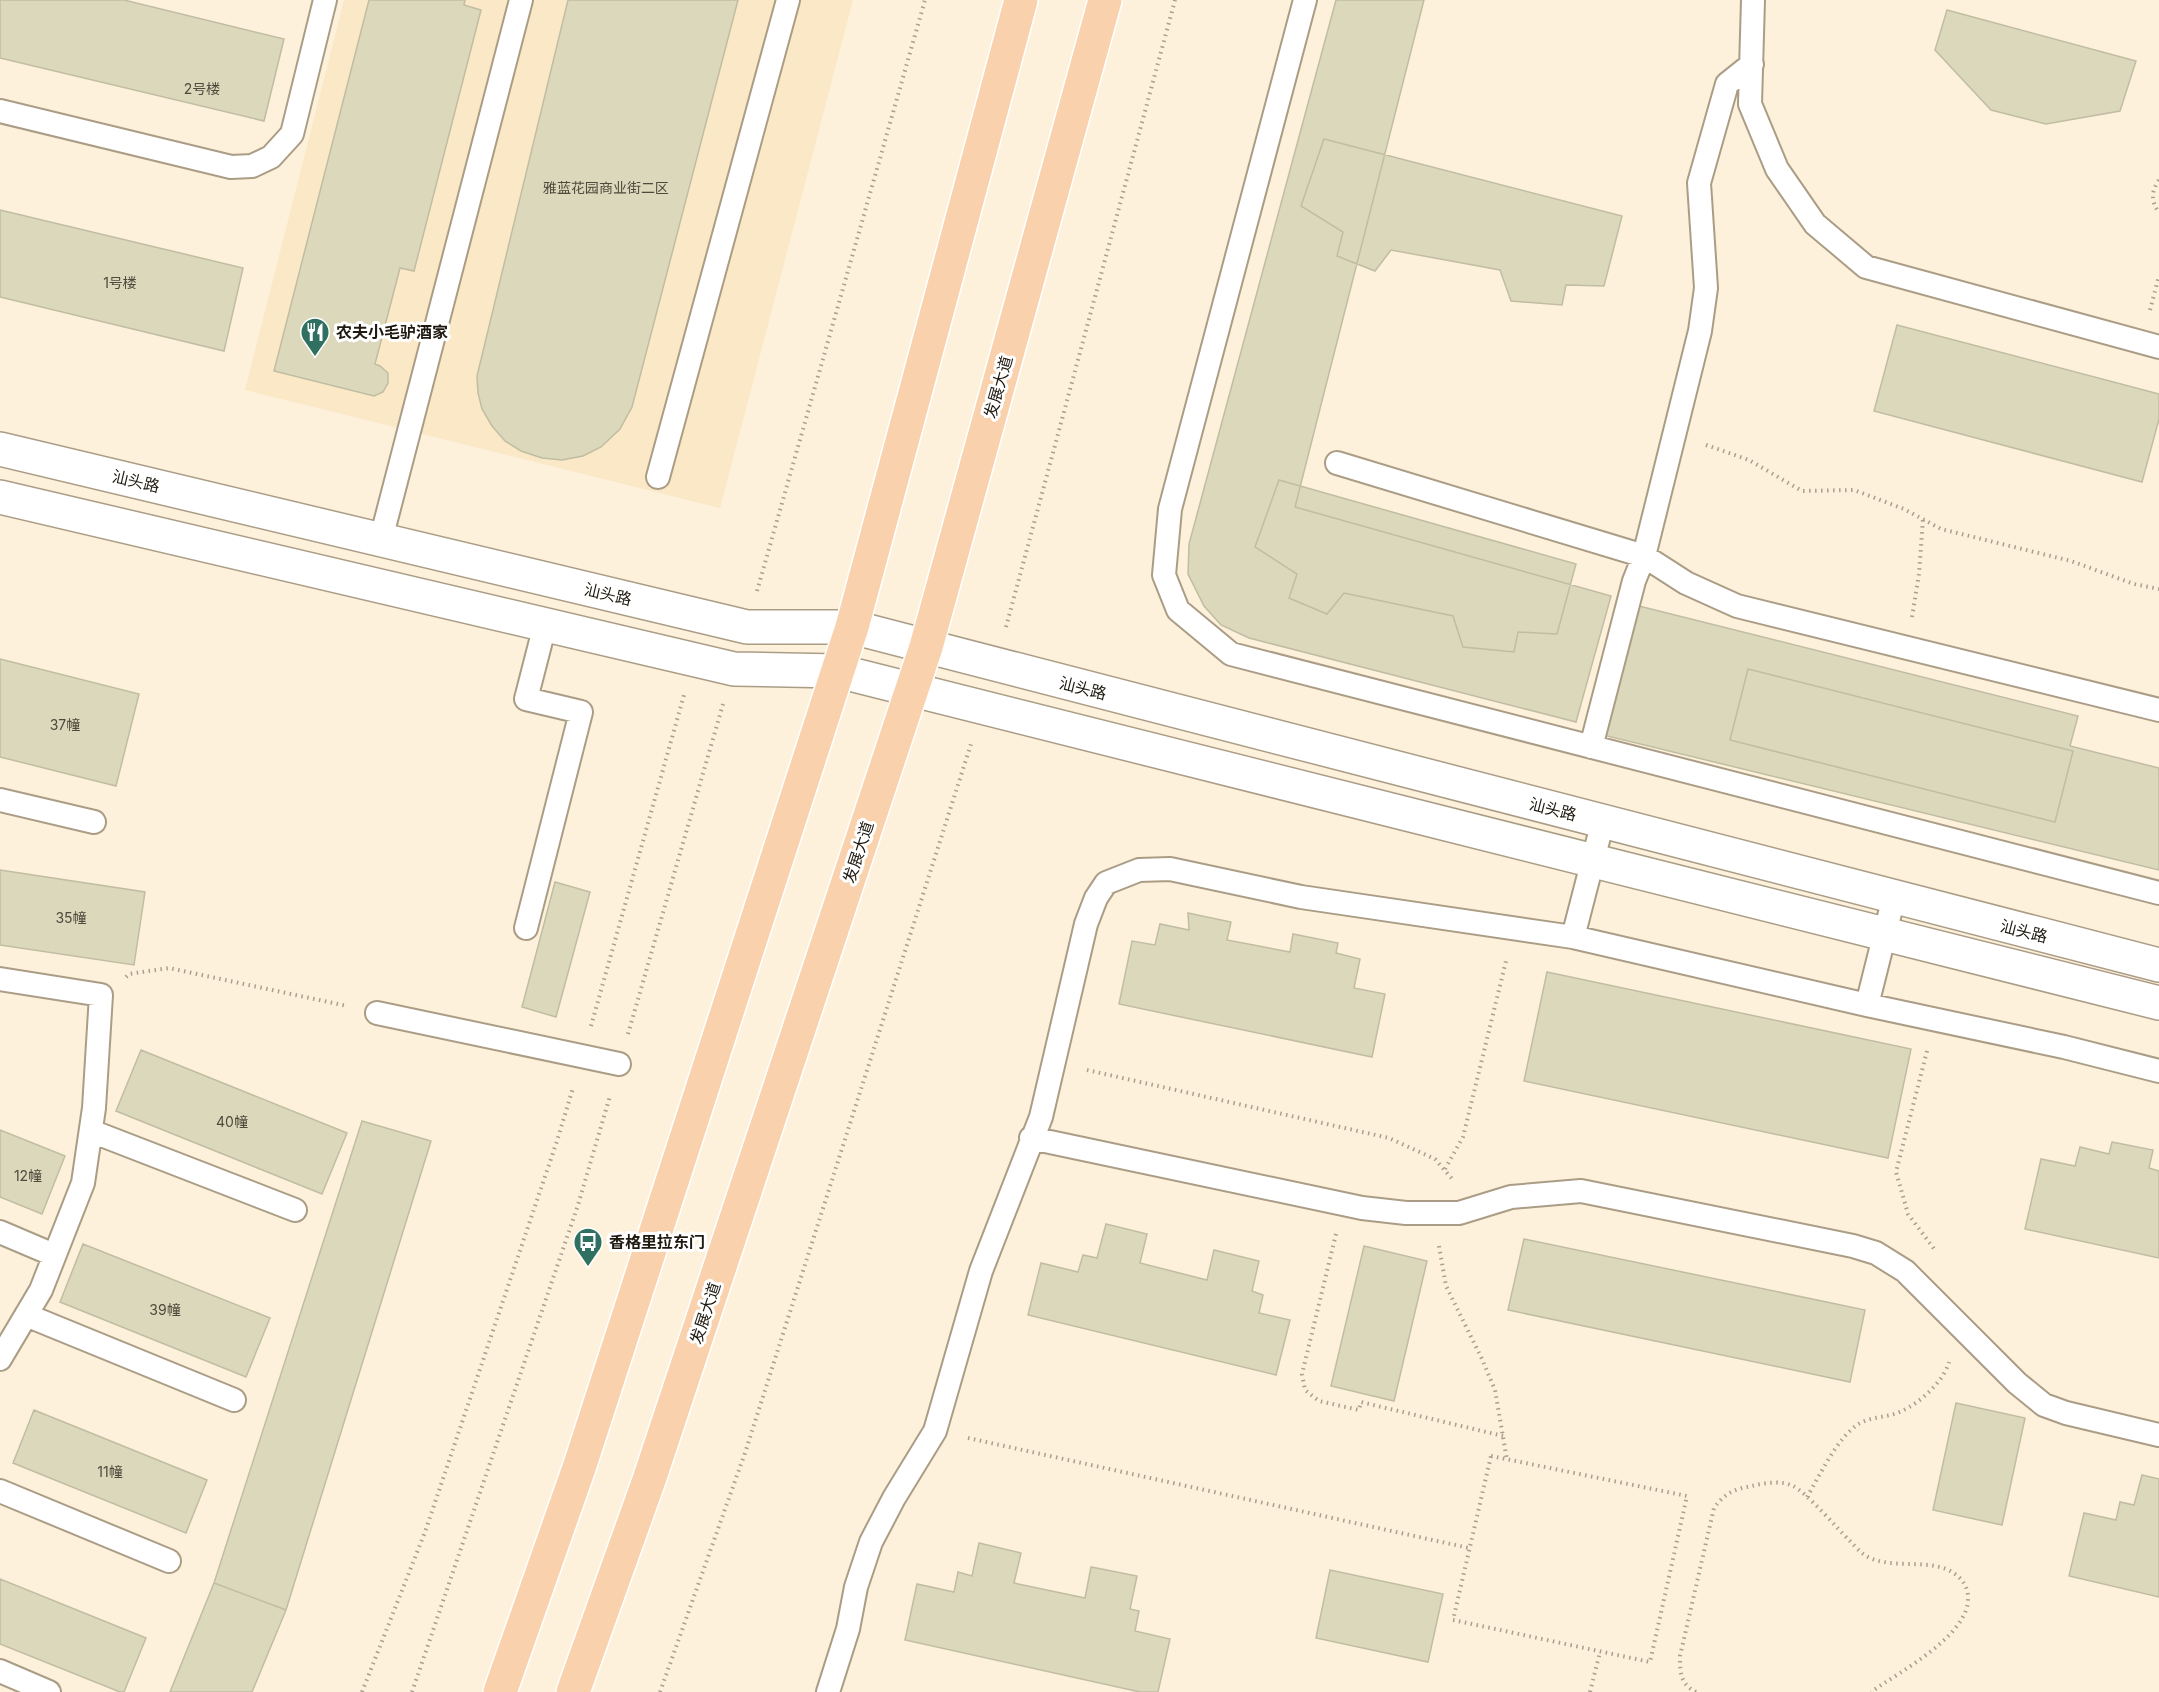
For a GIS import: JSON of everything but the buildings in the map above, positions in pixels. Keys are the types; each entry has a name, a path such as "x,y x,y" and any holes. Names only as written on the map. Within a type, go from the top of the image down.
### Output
{"main road":[{"path":"500,1692 580,1465 852,627 1021,0"},
{"name":"发展大道","path":"573,1692 649,1480 926,647 1105,0"}],"street":[{"name":"汕头路","path":"0,449 747,627 852,627 2159,965"},
{"path":"0,497 734,669 838,671 2159,1003"}],"lane":[{"path":"0,111 231,167 252,166 272,157 292,134 325,0"},
{"path":"381,539 521,0"},
{"path":"658,477 788,0"},
{"path":"1305,0 1170,509 1164,575 1178,610 1231,654 2159,892"},
{"path":"1753,0 1750,104 1777,169 1815,224 1866,267 2159,347"},
{"path":"1592,747 1634,581 1644,556 1700,331 1706,288 1699,183 1727,84 1752,64"},
{"path":"1337,463 1644,556 1686,583 1737,606 2159,710"},
{"path":"526,928 581,712 526,699 545,625"},
{"path":"0,800 94,822"},
{"path":"1574,937 1603,822"},
{"path":"828,1692 848,1629 856,1587 871,1542 894,1498 935,1431 981,1271 1041,1117 1086,924 1096,898 1106,883 1139,870 1170,869 1301,897 1574,937 1867,1005 2064,1047 2159,1071"},
{"path":"1867,1005 1893,897"},
{"path":"0,979 101,995 91,1131 83,1183 40,1290 0,1359"},
{"path":"377,1013 619,1064"},
{"path":"91,1131 295,1210"},
{"path":"1031,1138 1362,1208 1459,1213 1511,1197 1581,1191 1853,1246 1876,1253 1905,1271 2017,1383 2044,1405 2066,1413 2159,1435"},
{"path":"0,1232 54,1255"},
{"path":"26,1315 234,1400"},
{"path":"0,1491 169,1561"},
{"path":"0,1671 49,1692"}],"path":[{"path":"747,627 926,0"},
{"path":"996,665 1175,0"},
{"path":"2159,180 2152,197 2159,213"},
{"path":"1674,435 1749,460 1802,491 1854,490 1904,509 1941,529 2071,561 2134,584 2159,589"},
{"path":"1906,647 1919,574 1923,519"},
{"path":"363,1692 426,1532 557,1141 694,660"},
{"path":"412,1692 578,1205 734,669"},
{"path":"660,1692 745,1453 983,707"},
{"path":"1445,1169 1463,1137 1515,928"},
{"path":"101,995 129,974 170,968 377,1013"},
{"path":"1054,1063 1389,1138 1435,1159 1445,1169 1454,1180 1459,1213"},
{"path":"1343,1204 1302,1374 1305,1390 1318,1401 1359,1410 1361,1402 1503,1436"},
{"path":"1432,1213 1446,1286 1495,1390 1507,1460"},
{"path":"935,1431 1469,1548"},
{"path":"1491,1456 1507,1460 1686,1496 1650,1662 1453,1620 1491,1456"},
{"path":"1696,1692 1681,1679 1680,1656 1714,1508 1723,1495 1744,1487 1769,1482 1792,1486 1864,1555 1880,1562 1926,1564 1947,1569 1960,1577 1967,1589 1968,1602 1964,1612 1959,1623 1945,1641 1871,1692"},
{"path":"1590,1692 1600,1652"}],"shaded area":[{"path":"344,0 853,0 720,508 245,390"}],"place":[{"name":"农夫小毛驴酒家","path":"315,358"},
{"name":"香格里拉东门","path":"588,1268"}]}
